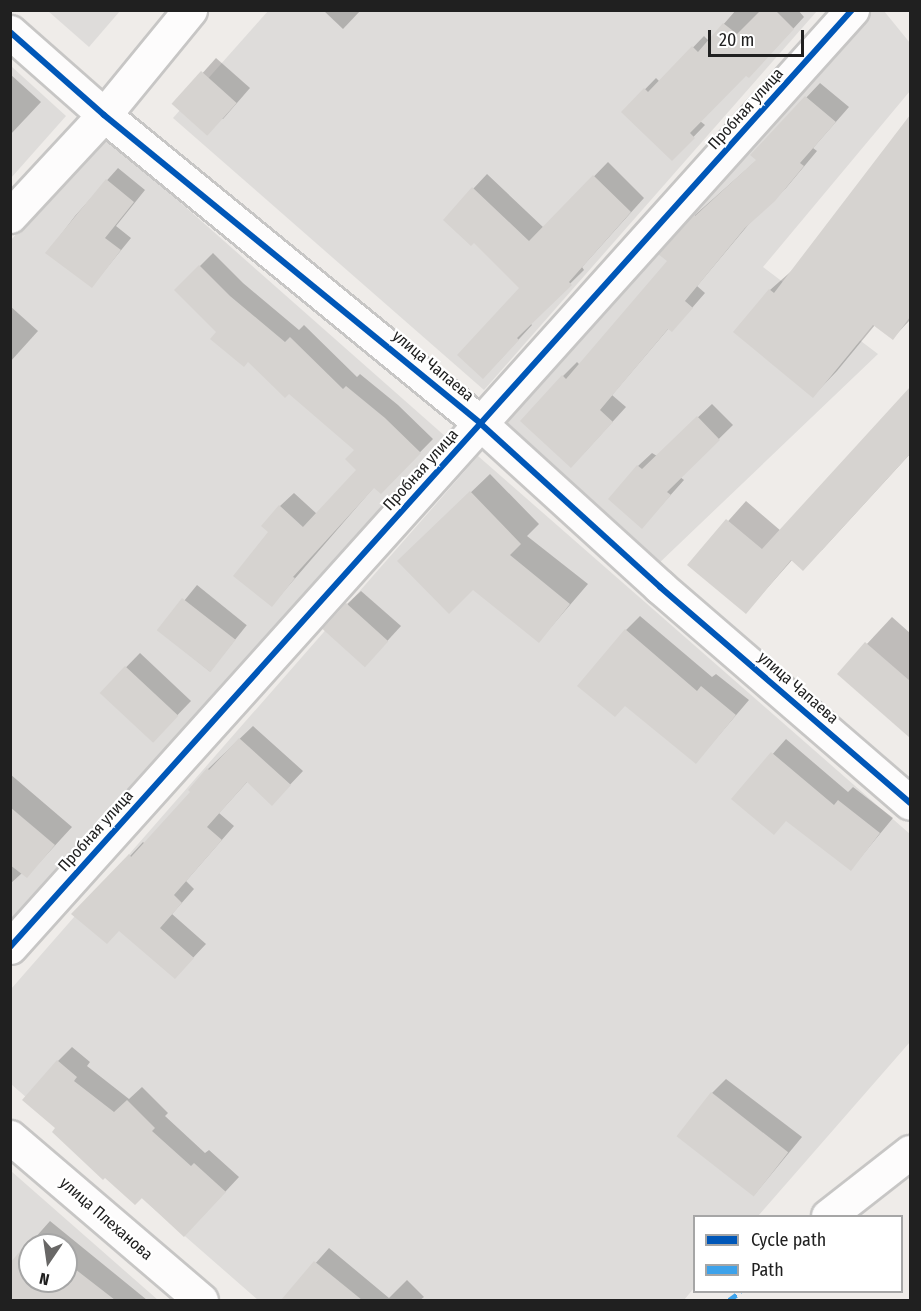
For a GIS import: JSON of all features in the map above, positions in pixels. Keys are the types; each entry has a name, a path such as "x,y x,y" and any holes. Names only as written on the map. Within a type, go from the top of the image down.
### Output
{"street":[{"path":"10,216 104,115 190,10"},
{"name":"Пробная улица","path":"10,947 851,12"},
{"name":"улица Чапаева","path":"10,32 104,115 481,424 660,587 910,803"},
{"name":"улица Плеханова","path":"10,1137 201,1300"},
{"path":"829,1215 910,1152"}],"shaded area":[{"path":"48,11 120,11 89,47"},
{"path":"268,11 817,11 484,390 173,118"},
{"path":"873,11 884,11 910,43 910,91 763,267 878,354 655,567 498,416 851,19"},
{"path":"11,66 66,116 11,178"},
{"path":"104,135 446,437 11,920 11,240"},
{"path":"478,456 910,834 910,1042 759,1215 693,1215 693,1289 684,1300 258,1300 11,1084 11,989"},
{"path":"11,1171 158,1300 11,1300"}],"building":[{"path":"761,10 775,10 794,29 749,78 746,76 690,133 695,138 672,161 621,112 644,88 648,92 692,46 698,52 723,23 737,34"},
{"path":"201,71 237,103 207,136 172,104"},
{"path":"805,96 836,122 800,163 804,166 775,201 745,228 685,301 693,308 672,332 668,329 600,410 613,422 571,468 520,421 562,375 566,379 667,261 658,254 694,214 695,216 756,160 750,155"},
{"path":"910,115 910,317 893,340 873,325 813,398 733,332 769,289 774,293"},
{"path":"593,175 631,212 569,282 572,285 517,338 519,340 483,379 457,355 519,288 474,243 471,246 443,220 472,187 529,241"},
{"path":"106,179 134,202 105,238 121,250 92,288 45,253"},
{"path":"199,265 230,296 285,342 290,337 343,389 346,386 385,418 421,453 381,494 374,488 293,577 295,578 272,607 233,576 268,532 261,526 279,505 303,527 356,470 345,459 354,450 289,394 285,398 248,362 244,367 210,339 216,332 174,290"},
{"path":"910,387 910,454 803,571 791,560 746,614 687,565 726,519 762,549"},
{"path":"697,416 720,440 667,492 671,495 642,529 608,499 637,465 642,469"},
{"path":"470,491 521,544 510,555 570,604 539,643 473,590 449,614 397,561"},
{"path":"182,598 236,640 210,672 157,630"},
{"path":"346,603 388,641 365,667 323,629"},
{"path":"625,629 697,691 701,686 736,715 696,764 625,706 615,717 577,686"},
{"path":"865,642 910,681 910,738 837,674"},
{"path":"125,666 178,716 153,743 100,693"},
{"path":"239,738 291,785 272,806 247,782 207,827 222,840 174,895 182,903 160,928 194,958 175,979 119,931 107,944 71,914 129,854 131,857 190,792 188,790 207,768 209,770"},
{"path":"771,752 834,805 838,800 880,833 851,871 786,821 774,835 731,799"},
{"path":"10,807 55,845 27,878 10,865"},
{"path":"57,1060 77,1077 74,1081 114,1112 127,1100 155,1128 152,1131 191,1166 194,1163 226,1192 184,1237 142,1198 135,1205 105,1178 103,1180 52,1132 55,1128 22,1100"},
{"path":"711,1092 788,1152 754,1196 677,1136"},
{"path":"18,1254 18,1293 78,1293 78,1271 115,1300 10,1300 10,1263"},
{"path":"314,1261 362,1300 281,1300"}],"marked path":[{"path":"729,1300 739,1293"}],"cycle path":[{"path":"10,947 852,10"},
{"path":"10,32 104,115 481,424 660,587 910,803"}]}
